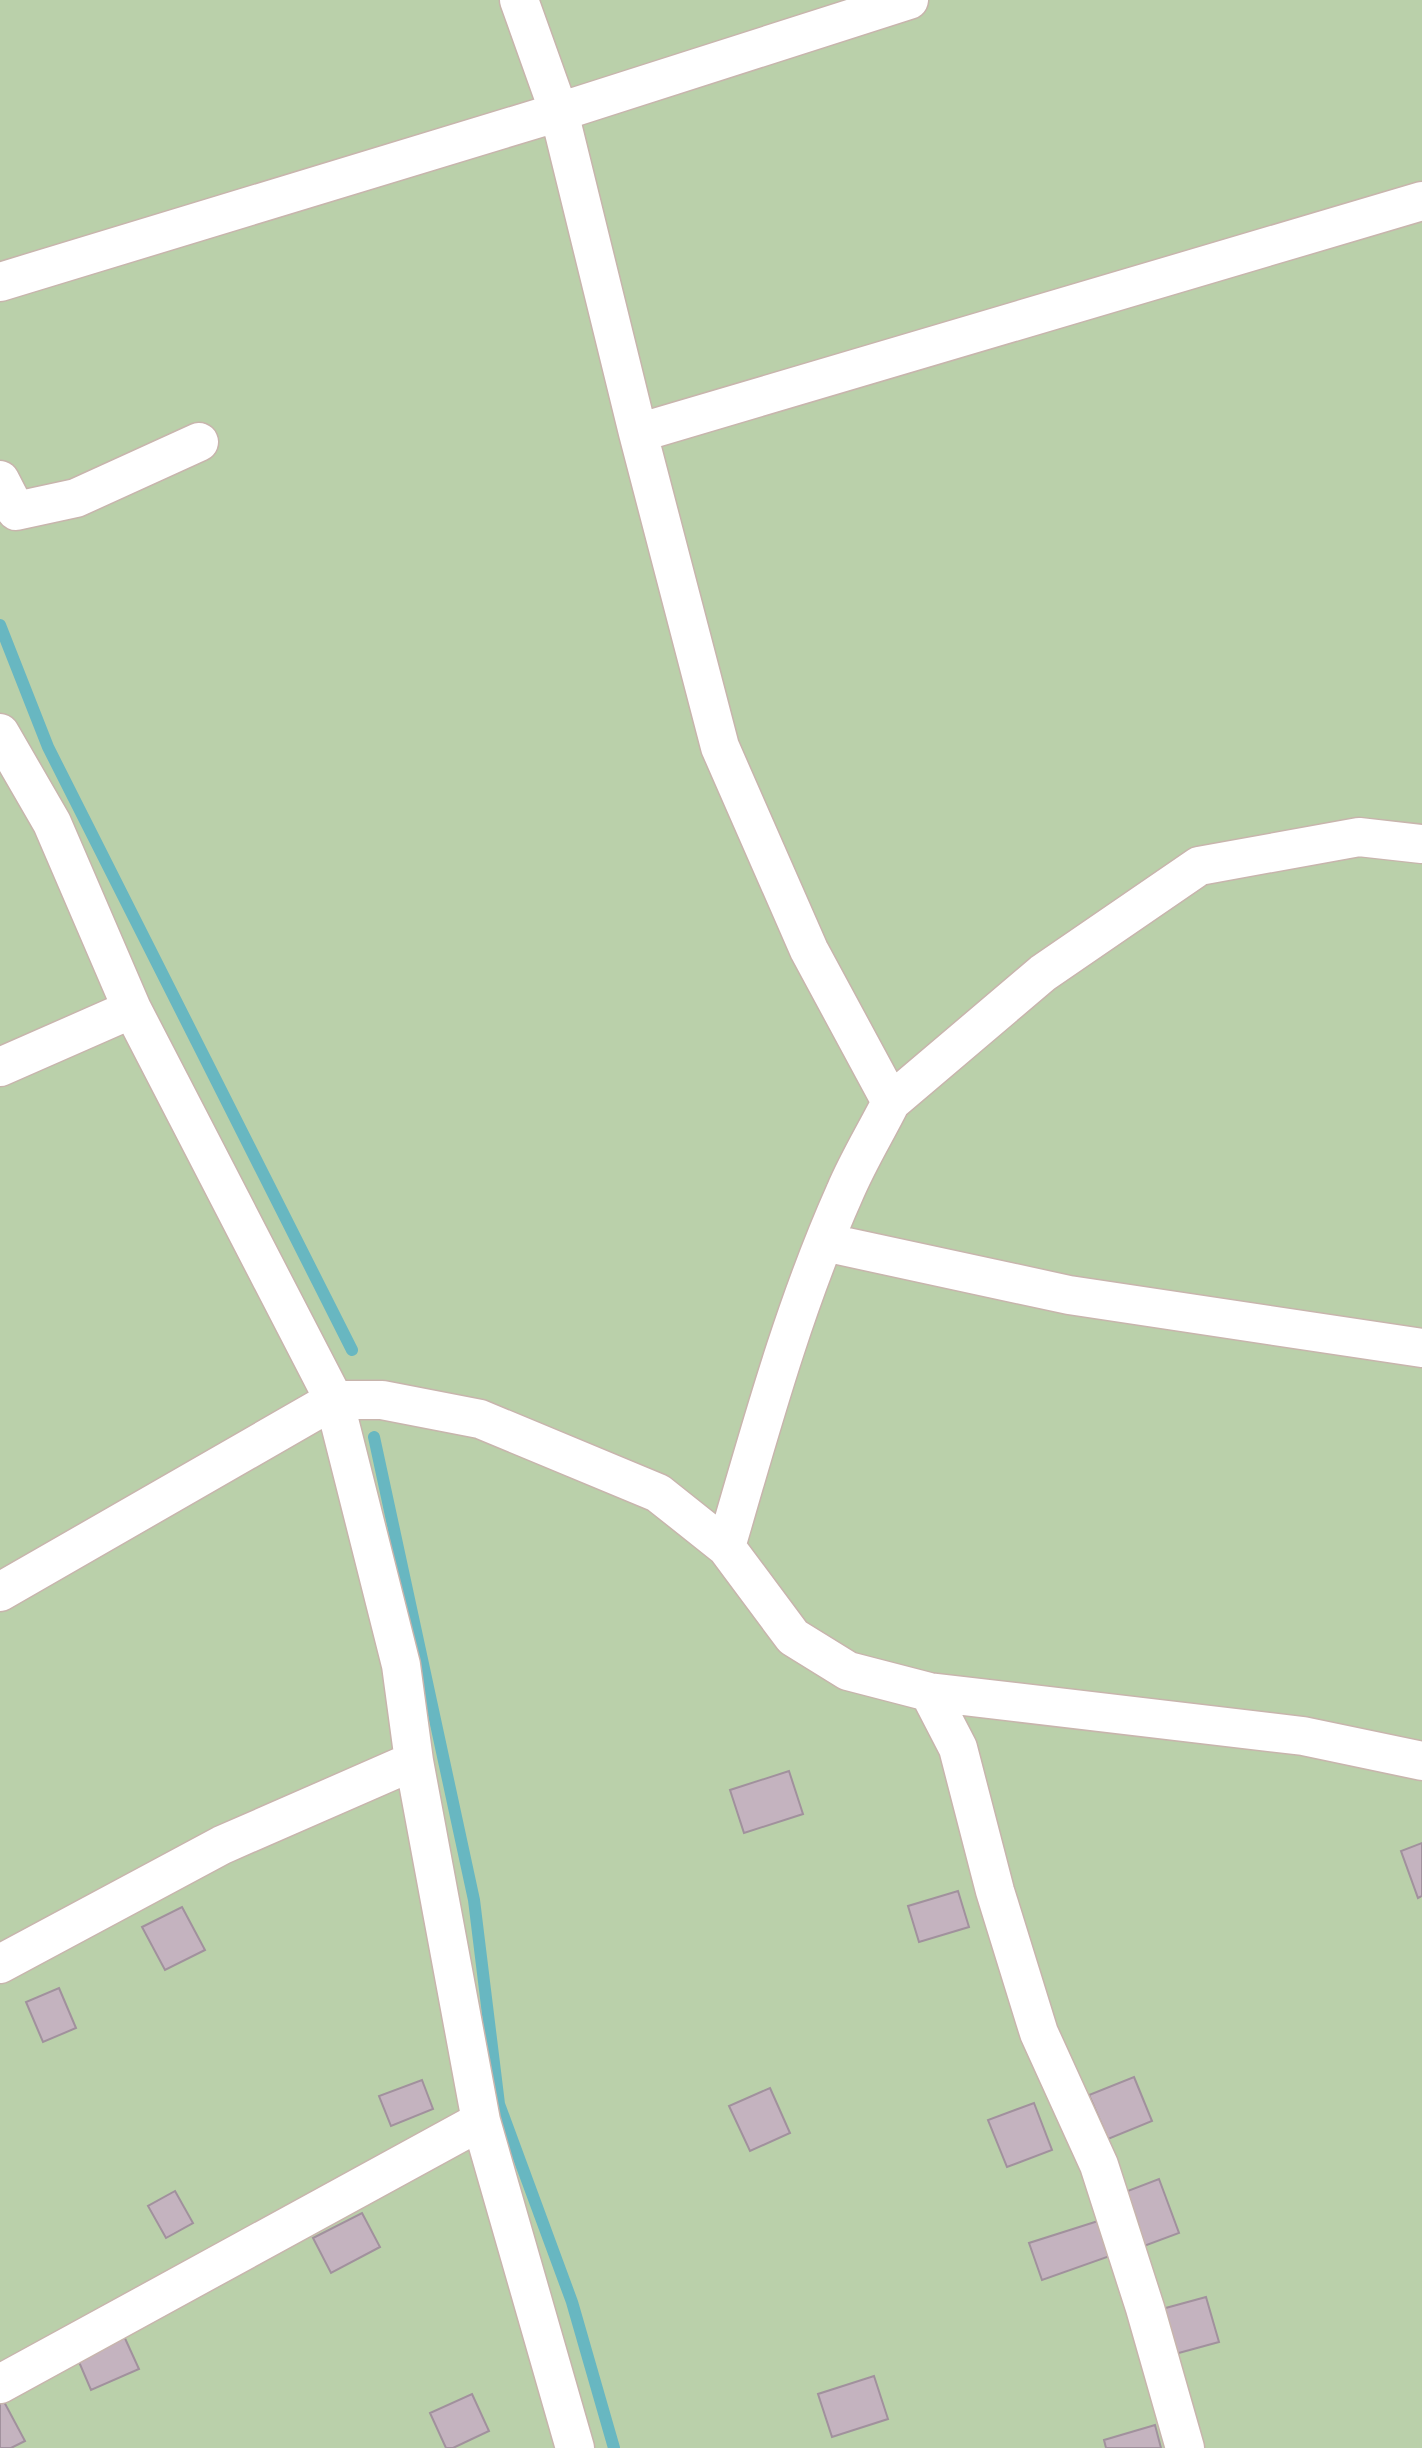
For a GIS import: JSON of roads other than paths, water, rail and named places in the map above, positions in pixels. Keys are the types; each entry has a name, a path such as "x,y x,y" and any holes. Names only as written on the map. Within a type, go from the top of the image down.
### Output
{"street":[{"path":"519,0 559,112 638,433 720,747 809,950 891,1102"},
{"path":"0,282 559,112 908,0"},
{"path":"638,433 1422,201"},
{"path":"0,480 16,511 76,498 199,442"},
{"path":"0,733 52,822 132,1009 334,1400 401,1665 414,1761 481,2121 575,2448"},
{"path":"726,1547 775,1376 824,1242 845,1190 891,1102 1043,973 1199,866 1359,837 1422,844"},
{"path":"0,1068 70,1034 132,1009"},
{"path":"824,1242 1069,1295 1422,1348"},
{"path":"0,1591 334,1400 382,1400 480,1419 658,1493 726,1547 793,1637 848,1671 929,1692 1303,1736 1422,1761"},
{"path":"929,1692 958,1748 995,1891 1039,2034 1099,2165 1145,2308 1185,2448"},
{"path":"0,1964 222,1845 414,1761"},
{"path":"0,2384 481,2121"}],"waterway":[{"path":"0,625 48,747 352,1350"},
{"path":"374,1437 474,1900 499,2104 572,2302 614,2448"}]}
